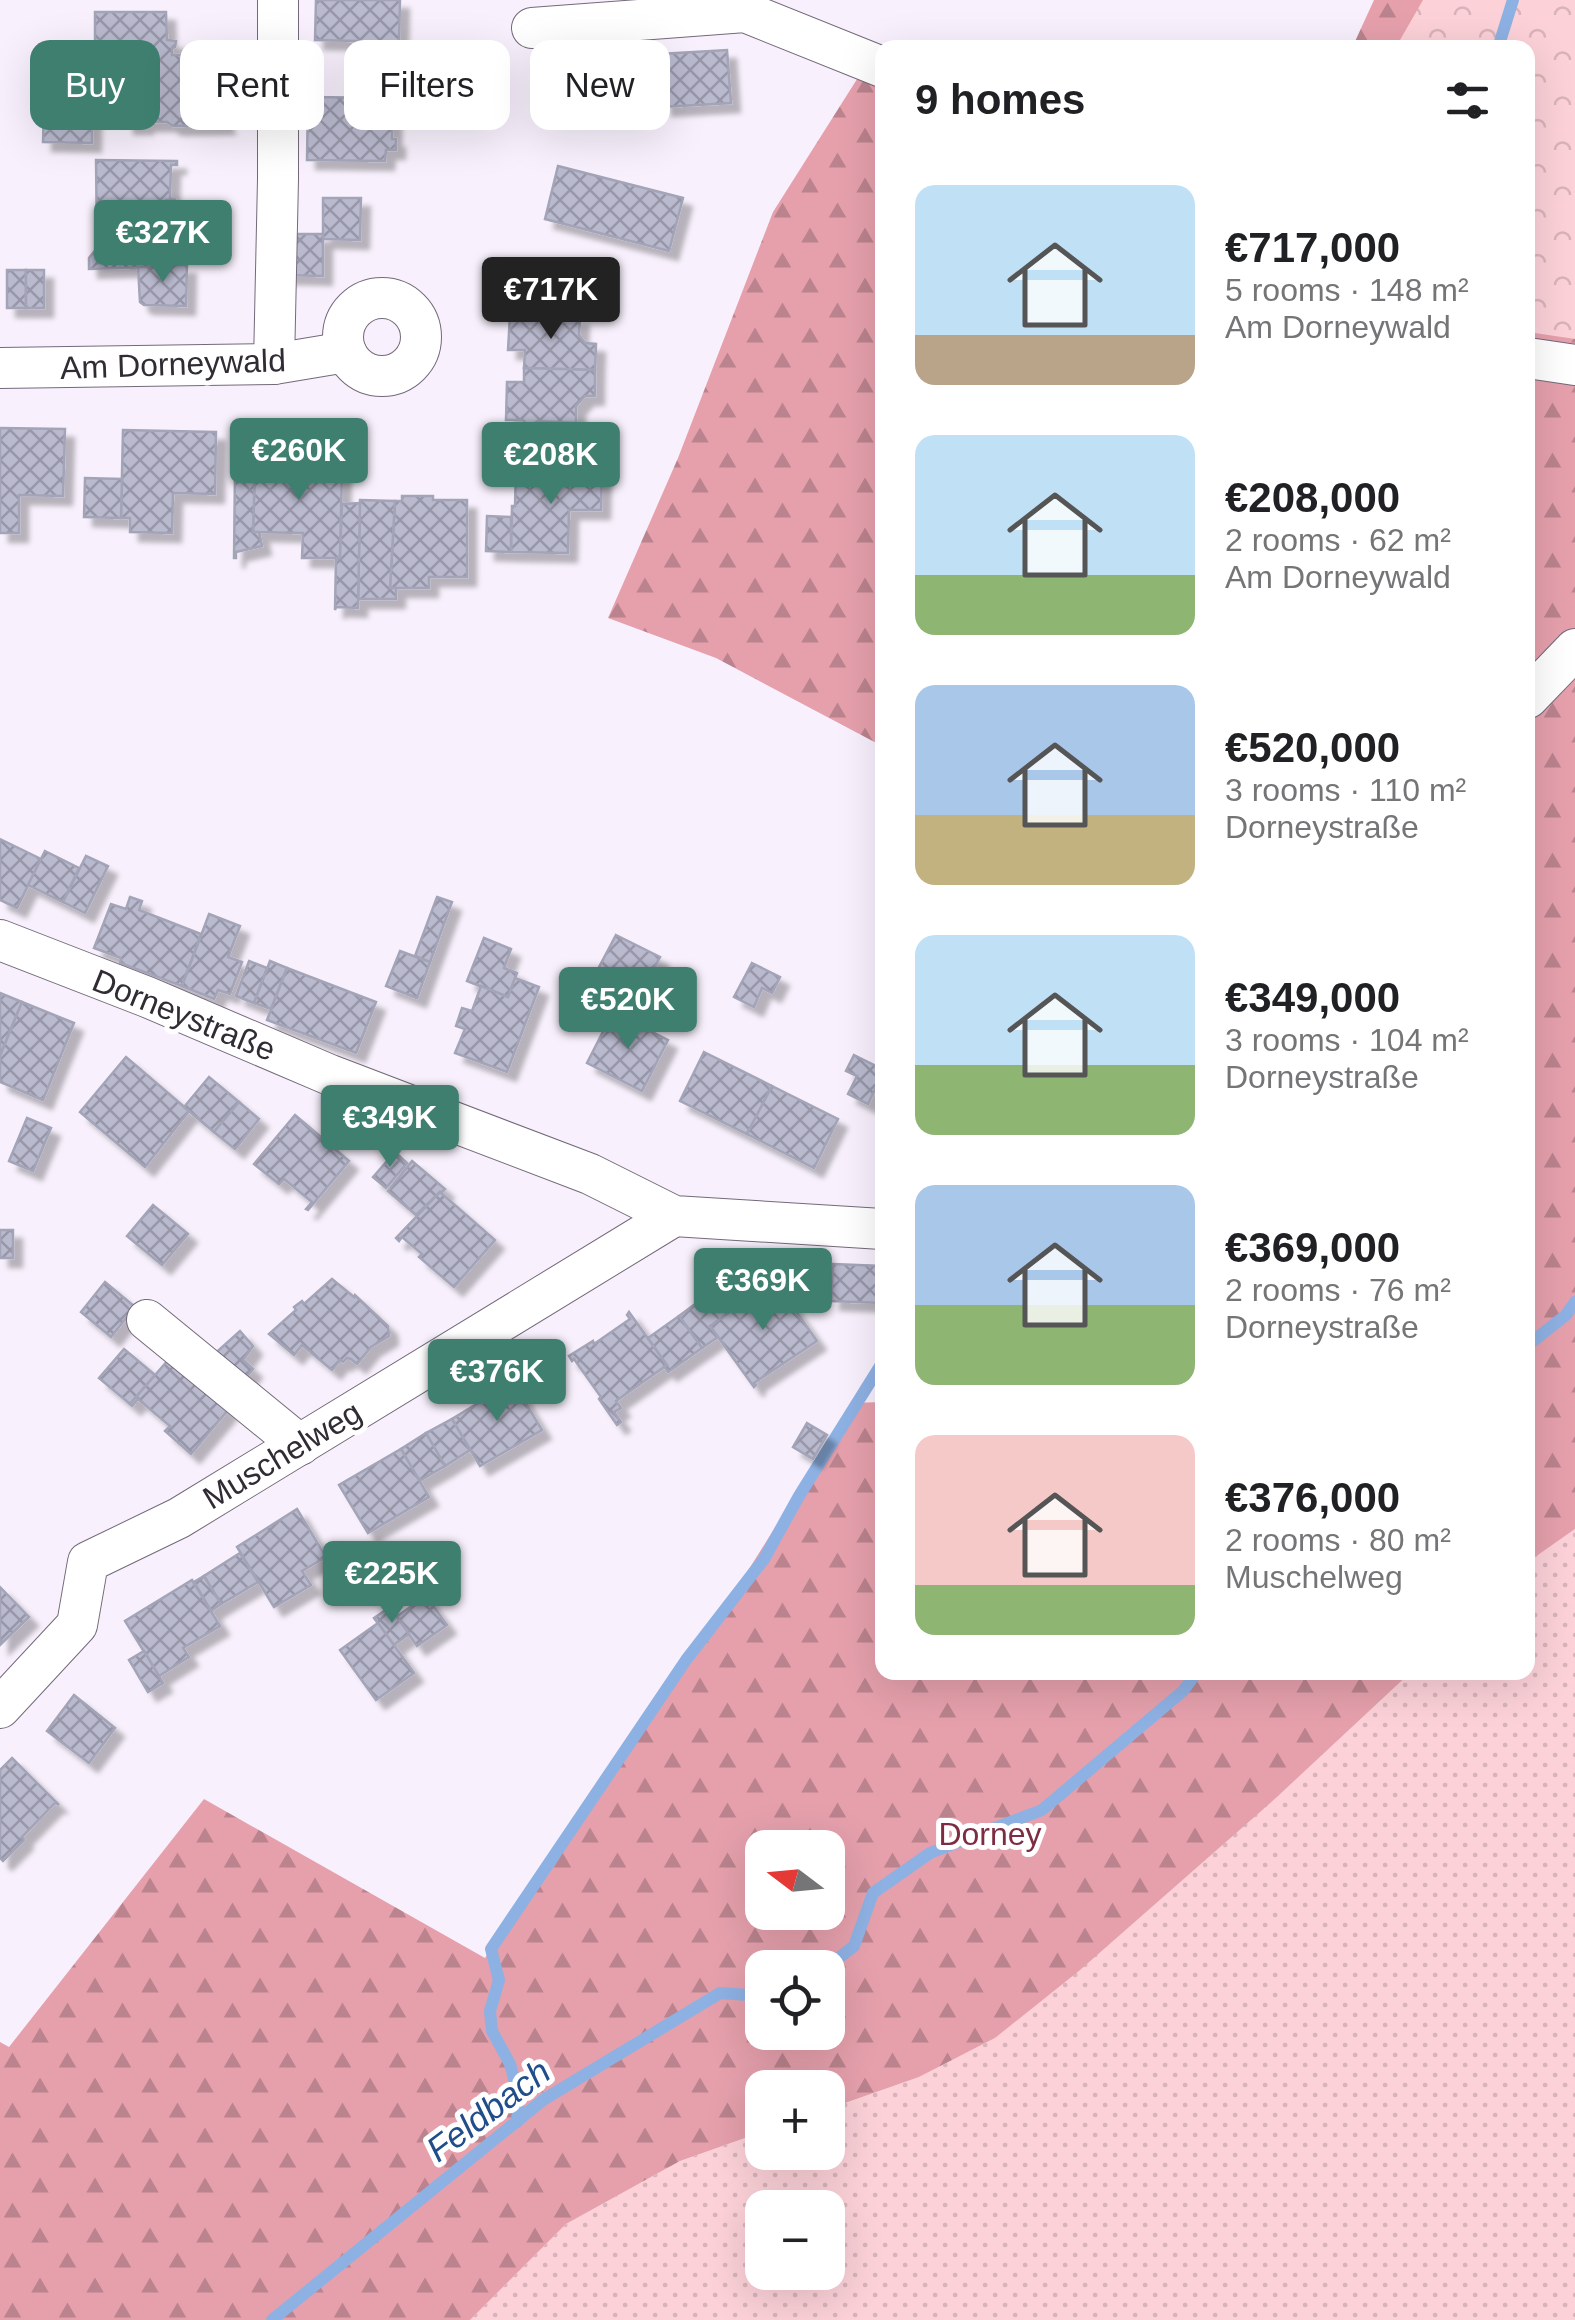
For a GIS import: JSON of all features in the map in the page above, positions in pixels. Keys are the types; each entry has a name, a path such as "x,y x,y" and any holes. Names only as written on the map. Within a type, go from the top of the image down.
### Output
{"street":[{"path":"274,364 278,0"},
{"path":"532,28 745,12 875,65"},
{"name":"Am Dorneywald","path":"0,368 274,364 346,352"},
{"path":"1535,359 1575,365"},
{"path":"1535,691 1575,649"},
{"name":"Dorneystraße","path":"0,940 330,1075 590,1174 674,1216 875,1229"},
{"name":"Muschelweg","path":"0,1708 77,1626 88,1562 179,1518 674,1216"},
{"path":"147,1320 300,1445"}],"green space":[{"path":"1374,0 1461,0 1464,40 1356,40"},
{"path":"1423,0 1575,0 1575,339 1535,333 1535,40 1400,40"},
{"path":"1575,0 1575,1529 1535,1557 1535,157"},
{"path":"859,76 875,83 875,742 716,658 608,618 678,458 773,212"},
{"name":"Dorney","path":"875,1402 875,1680 1402,1680 1277,1797 1080,1970 995,2038 919,2077 845,2103 845,2070 745,2070 745,2138 680,2161 566,2224 470,2320 0,2320 0,2042 9,2047 204,1799 485,1958 612,1764 744,1577 853,1403"},
{"path":"1575,1529 1575,2320 470,2320 566,2224 680,2161 745,2138 745,2170 845,2170 845,2103 919,2077 995,2038 1277,1797 1402,1680 1535,1680 1535,1557"}],"building":[{"path":"316,0 400,0 399,40 315,40"},
{"path":"95,12 166,12 167,40 176,41 172,55 180,55 180,126 160,122 160,40 95,40"},
{"path":"727,50 731,103 670,107 670,53"},
{"path":"324,97 344,97 344,130 392,130 392,139 396,139 396,150 386,150 385,161 307,160 307,130 324,130"},
{"path":"43,130 92,130 92,143 43,142"},
{"path":"96,160 177,161 177,165 171,165 170,198 176,200 156,205 155,267 89,269 89,258 97,248"},
{"path":"558,166 683,198 669,251 545,219"},
{"path":"323,198 361,198 360,240 323,239"},
{"path":"286,234 323,234 323,276 285,275"},
{"path":"187,265 186,306 140,302 138,267"},
{"path":"7,270 26,270 26,308 7,308"},
{"path":"26,270 44,270 44,308 26,308"},
{"path":"533,309 541,316 580,317 579,335 585,343 596,344 595,370 524,368 525,350 508,350 510,315 526,315"},
{"path":"524,368 595,370 595,396 585,396 576,406 576,423 537,421 530,428 523,420 506,420 507,382 524,382"},
{"path":"0,428 65,429 63,496 19,495 19,533 0,533"},
{"path":"123,430 216,432 215,494 173,493 172,533 130,532 130,518 121,518"},
{"path":"236,432 259,433 255,472 235,471"},
{"path":"513,448 549,448 548,470 513,469"},
{"path":"255,454 296,455 295,468 342,468 340,558 302,558 303,533 253,532"},
{"path":"516,469 602,469 601,510 569,510 568,553 511,552"},
{"path":"235,471 255,472 253,532 259,532 262,546 236,552 234,558"},
{"path":"85,478 122,479 121,518 84,517"},
{"path":"402,496 467,500 467,577 429,577 429,588 390,588 395,501 402,501"},
{"path":"360,500 395,501 390,588 396,588 396,599 358,599"},
{"path":"360,503 358,608 335,610 342,504"},
{"path":"487,516 511,517 511,552 486,551"},
{"path":"0,839 41,859 17,908 0,900"},
{"path":"45,851 79,868 63,902 28,885"},
{"path":"86,856 108,866 85,913 63,902"},
{"path":"130,897 142,901 139,910 201,934 182,986 120,963 121,958 94,948 111,904 126,909"},
{"path":"437,897 452,902 430,962 415,956"},
{"path":"209,914 240,926 228,957 242,962 230,994 218,990 214,999 182,986"},
{"path":"616,935 660,957 647,982 637,977 632,987 598,969"},
{"path":"484,938 511,949 504,968 517,973 508,997 467,981"},
{"path":"400,951 430,962 417,998 386,986"},
{"path":"249,961 267,968 254,1003 236,996"},
{"path":"270,961 287,968 271,1009 254,1003"},
{"path":"752,963 780,977 772,993 762,988 754,1007 734,997"},
{"path":"287,968 376,1002 356,1053 267,1020"},
{"path":"515,978 539,987 507,1072 455,1053 465,1029 456,1026 462,1008 472,1011 481,986 508,997"},
{"path":"0,993 22,1002 1,1053 0,1052"},
{"path":"22,1002 74,1023 43,1100 0,1082 0,1056"},
{"path":"613,1012 668,1040 642,1091 587,1063"},
{"path":"704,1052 772,1086 747,1134 680,1101"},
{"path":"854,1055 875,1066 875,1090 868,1104 848,1094 857,1076 846,1071"},
{"path":"126,1057 189,1111 145,1167 80,1112"},
{"path":"209,1077 239,1102 214,1132 184,1107"},
{"path":"772,1086 838,1119 814,1168 747,1134"},
{"path":"239,1102 259,1119 235,1149 214,1132"},
{"path":"295,1115 349,1161 308,1210 312,1202 284,1179 279,1184 254,1164"},
{"path":"27,1118 51,1128 33,1171 9,1161"},
{"path":"395,1152 407,1163 386,1188 373,1177"},
{"path":"412,1161 445,1189 416,1215 388,1191"},
{"path":"440,1192 495,1240 454,1287 402,1237 399,1241 396,1238"},
{"path":"153,1205 188,1234 162,1265 127,1236"},
{"path":"0,1230 13,1230 13,1258 0,1258"},
{"path":"833,1264 875,1266 875,1303 831,1301"},
{"path":"332,1279 388,1326 389,1336 371,1347 357,1364 347,1358 332,1370 302,1345 294,1355 269,1334 296,1310 294,1307 302,1301 304,1304"},
{"path":"774,1280 817,1341 754,1383 754,1387 710,1326"},
{"path":"105,1282 135,1307 111,1337 81,1312"},
{"path":"711,1292 727,1314 710,1326 718,1337 702,1348 679,1316"},
{"path":"629,1312 667,1365 616,1401 621,1408 614,1412 621,1422 617,1425 569,1356 630,1319"},
{"path":"679,1316 702,1348 668,1372 648,1338"},
{"path":"240,1331 253,1346 243,1360 253,1369 241,1384 210,1358"},
{"path":"124,1349 155,1375 130,1404 99,1378"},
{"path":"169,1359 228,1410 191,1454 165,1431 170,1426 138,1399 130,1404"},
{"path":"513,1382 542,1430 480,1466 452,1419"},
{"path":"452,1419 470,1450 445,1466 426,1433"},
{"path":"807,1423 827,1435 813,1459 793,1447"},
{"path":"426,1433 445,1466 419,1481 401,1449"},
{"path":"401,1449 429,1497 368,1533 339,1485"},
{"path":"297,1509 326,1557 302,1571 311,1585 274,1607 237,1547"},
{"path":"240,1553 258,1582 221,1604 204,1576"},
{"path":"204,1576 221,1604 211,1611 194,1582"},
{"path":"192,1580 220,1626 183,1648 189,1657 159,1676 125,1621"},
{"path":"0,1587 29,1617 0,1645"},
{"path":"426,1596 447,1625 417,1646 396,1617"},
{"path":"390,1607 409,1634 394,1645 374,1618"},
{"path":"378,1623 414,1673 376,1700 340,1650"},
{"path":"144,1651 163,1683 148,1692 129,1660"},
{"path":"74,1695 115,1728 89,1763 47,1731"},
{"path":"12,1758 59,1805 55,1803 3,1861 0,1770"}],"waterway":[{"path":"1500,40 1513,0"},
{"name":"Feldbach","path":"1535,1339 1566,1315 1575,1302"},
{"path":"517,2122 519,2096 510,2064 492,2031 490,2011 499,1980 491,1949 686,1660 764,1559 875,1374"},
{"name":"Feldbach","path":"845,1953 854,1946 873,1893 930,1853 1042,1810 1191,1680"},
{"name":"Feldbach","path":"272,2320 543,2100 720,1993 745,1995"}]}
